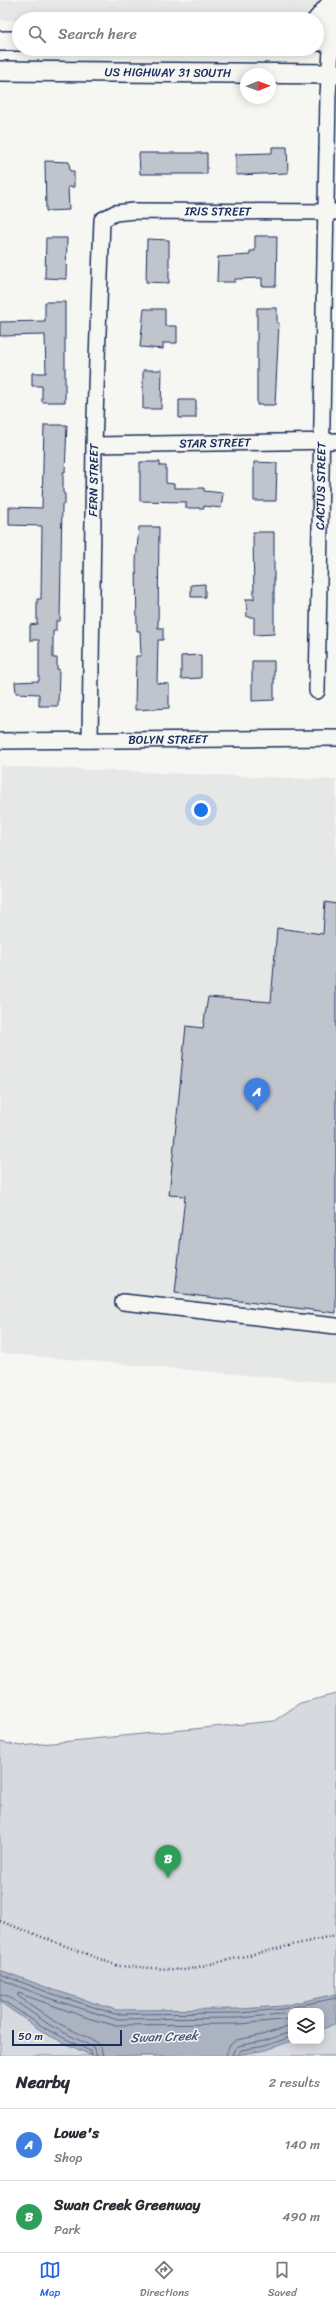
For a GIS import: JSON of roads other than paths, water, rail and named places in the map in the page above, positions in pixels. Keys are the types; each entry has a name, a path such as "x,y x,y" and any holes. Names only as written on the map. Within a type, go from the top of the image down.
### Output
{"highway":[{"path":"324,15 336,0"}],"main road":[{"path":"0,41 12,41"},
{"name":"US HIGHWAY 31 SOUTH","path":"0,71 333,74"}],"street":[{"name":"CACTUS STREET","path":"317,691 320,441 332,212 333,74 328,41 336,11"},
{"name":"IRIS STREET","path":"102,220 115,213 134,211 332,212"},
{"name":"FERN STREET","path":"90,740 94,445 102,220"},
{"name":"STAR STREET","path":"94,445 336,441"},
{"name":"BOLYN STREET","path":"0,741 336,738"},
{"path":"123,1302 336,1326"}],"water":[{"name":"Swan Creek","path":"0,1970 51,1989 116,2010 240,2009 282,2006 336,1994 336,2023 324,2029 324,2008 288,2008 288,2042 266,2050 230,2056 92,2056 46,2034 0,2002"}],"place":[{"name":"Lowe's","path":"257,1111"},
{"name":"Swan Creek Greenway","path":"168,1878"}]}
